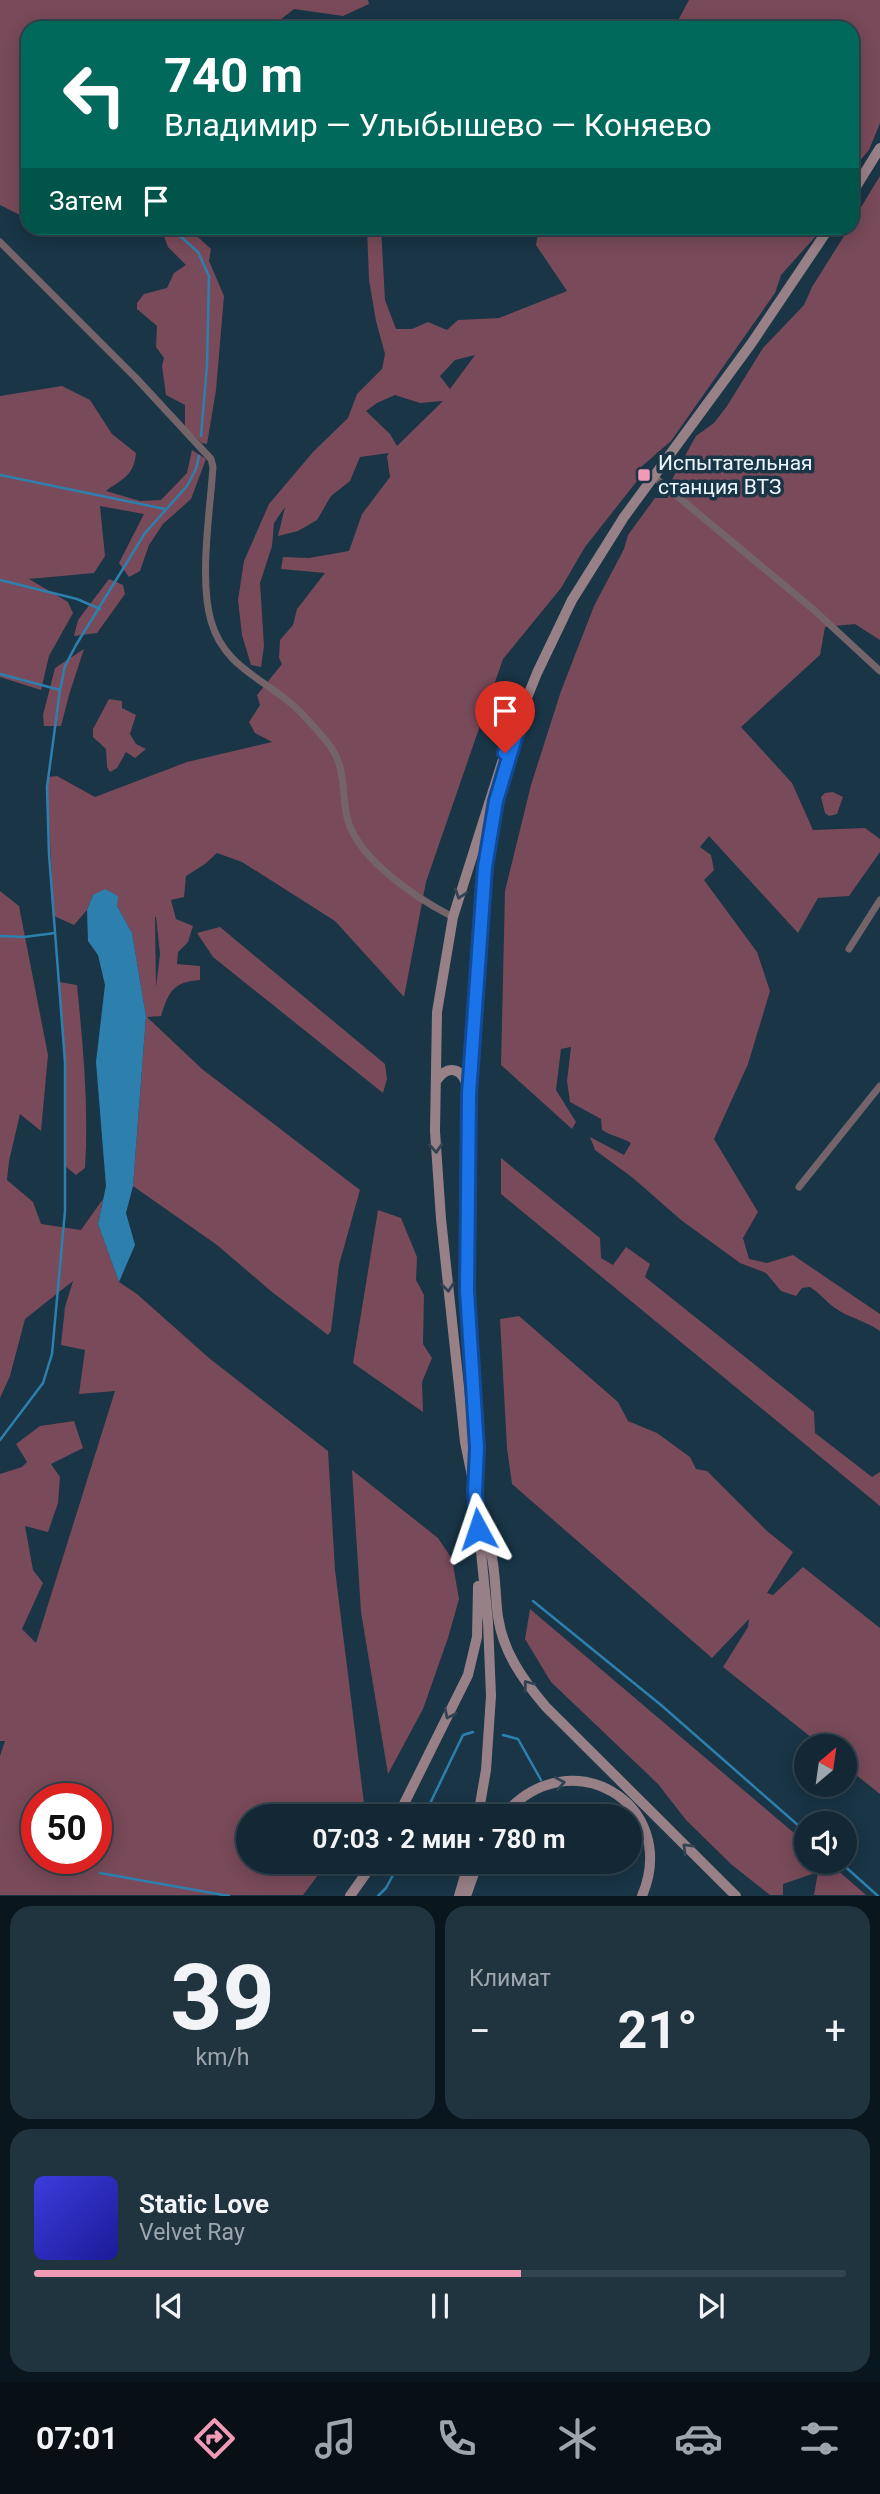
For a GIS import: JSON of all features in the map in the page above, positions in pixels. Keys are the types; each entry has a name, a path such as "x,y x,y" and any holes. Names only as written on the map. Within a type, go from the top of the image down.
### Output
{"main road":[{"path":"859,182 880,148"},
{"path":"480,1804 486,1770 492,1696 488,1622 475,1491 466,1441 441,1219 435,1131 438,1012 453,917 505,753 554,635 572,600 624,517 751,344 824,235"},
{"path":"475,1491 477,1448 467,1291 469,1094 485,867 496,801 522,714"},
{"path":"437,1080 441,1073 450,1069 459,1071 465,1077 469,1094"},
{"path":"404,1804 468,1675 477,1637 478,1529"},
{"path":"478,1529 490,1547 502,1638 512,1662 527,1685 736,1895"},
{"path":"516,1804 534,1790 553,1783 579,1780 613,1792 628,1804"},
{"path":"642,1824 650,1860 648,1881 642,1895"},
{"path":"350,1895 365,1874"},
{"path":"459,1895 465,1874"},
{"path":"467,1895 474,1874"}],"street":[{"path":"0,242 136,378 211,459 213,467 207,599 211,622 222,644 251,677 274,690 296,708 329,744 339,760 350,829 362,846 394,880 424,902 453,917"},
{"path":"653,476 824,618 880,671"},
{"path":"849,948 880,900"},
{"path":"799,1187 880,1086"}],"shaded area":[{"path":"0,0 368,0 369,4 343,16 294,9 279,21 21,21 21,216 0,205"},
{"path":"689,0 880,0 880,123 869,150 859,162 859,21 678,21"},
{"path":"880,176 880,640 855,624 825,627 820,655 741,727 792,783 813,830 865,828 880,839 880,852 849,896 818,898 798,933 709,836 700,847 711,855 714,870 704,880 757,952 770,991 748,1064 714,1139 758,1212 743,1238 749,1259 767,1263 793,1255 880,1314 880,1331 832,1306 810,1287 802,1288 796,1296 781,1291 766,1273 740,1263 681,1220 633,1178 595,1150 590,1137 624,1155 631,1143 602,1130 601,1119 570,1102 567,1081 571,1047 561,1049 556,1090 576,1122 572,1129 501,1065 505,891 531,785 561,691 594,606 624,549 628,535 655,498 668,498 669,485 696,436 714,423 763,348 804,305 812,287 845,235 859,235 859,210"},
{"path":"163,235 196,235 211,249 209,261 224,296 216,390 207,444 202,443 185,427 185,405 166,395 162,366 164,358 156,347 157,326 137,309 137,303 144,294 167,288 174,273 186,265 168,247"},
{"path":"367,235 381,235 385,300 396,329 412,329 428,322 447,330 458,320 499,318 567,291 536,245 538,235 816,235 781,275 775,293 671,441 640,468 637,481 585,547 561,588 503,659 426,882 404,997 335,921 242,862 217,853 186,876 184,897 171,900 176,919 193,926 188,942 178,952 177,964 200,966 200,980 184,983 173,989 161,1016 147,1017 202,1069 360,1190 339,1265 331,1331 328,1335 217,1245 133,1186 146,1016 132,933 117,906 93,895 87,910 74,925 54,916 47,787 48,777 57,776 95,797 187,762 272,742 255,733 249,722 260,705 257,695 282,664 279,658 280,640 293,625 297,609 325,573 281,569 283,557 309,558 349,551 362,514 390,477 387,456 389,453 360,457 350,481 331,496 317,520 298,531 278,536 285,507 274,523 272,546 260,583 264,646 261,667 251,665 242,635 238,600 244,561 269,504 313,452 348,418 357,394 382,369 385,354 369,280","holes":["475,355 450,389 440,376 455,360","395,395 420,403 443,401 397,446 390,434 366,411","155,917 160,954 156,987"]},
{"path":"62,386 90,400 112,434 136,453 130,472 106,491 140,501 161,500 187,473 192,450 206,459 191,499 163,524 149,545 140,571 129,577 119,563 144,514 100,506 105,556 94,573 29,579 68,602 73,613 49,656 41,690 0,677 0,396"},
{"path":"109,579 123,585 125,594 97,633 74,636 78,620"},
{"path":"84,649 61,726 44,726 43,715 55,668"},
{"path":"109,699 122,701 122,708 136,715 130,734 136,744 146,749 135,758 126,752 117,768 110,772 106,749 93,737 93,729"},
{"path":"833,792 843,797 837,814 829,816 825,813 821,797 825,793"},
{"path":"0,891 19,906 48,1055 41,1131 20,1114 7,1180 33,1202 41,1224 81,1230 103,1199 98,1224 119,1282 137,1294 209,1358 328,1451 335,1570 364,1803 236,1804 236,1874 319,1874 303,1895 0,1895 0,1756 5,1741 0,1741 0,1474 22,1467 27,1462 16,1444 40,1426 74,1421 83,1448 51,1464 60,1477 58,1503 48,1532 25,1526 33,1570 43,1583 22,1629 36,1643 115,1391 79,1394 85,1350 61,1345 65,1307 73,1281 25,1319 10,1376 0,1398"},
{"path":"220,927 385,1064 387,1079 383,1093 213,957 197,933"},
{"path":"59,982 77,985 86,1099 86,1145 85,1168 76,1175 65,1166 65,1062"},
{"path":"501,1158 600,1238 601,1258 613,1265 626,1247 650,1264 645,1277 814,1412 815,1433 872,1477 880,1472 880,1506 501,1194"},
{"path":"378,1210 401,1218 417,1257 416,1280 424,1295 423,1344 432,1358 422,1382 423,1412 353,1363"},
{"path":"519,1316 618,1402 628,1421 657,1433 690,1457 696,1469 707,1471 767,1531 793,1552 767,1593 773,1595 803,1567 880,1628 880,1794 858,1776 858,1734 807,1734 723,1667 748,1627 749,1619 712,1658 512,1484 507,1448 500,1319"},
{"path":"352,1470 438,1538 452,1559 459,1599 423,1709 388,1774 361,1612"},
{"path":"530,1609 794,1833 794,1874 812,1874 783,1884 783,1895 770,1895 732,1865 686,1820 658,1784 551,1682 525,1639"},
{"path":"818,1874 842,1874 866,1895 814,1895"}],"water":[{"path":"105,889 118,896 117,906 132,933 146,1016 133,1186 126,1213 135,1245 119,1282 98,1224 106,1186 96,1062 105,985 98,955 88,941 87,910 93,895"}],"waterway":[{"path":"179,235 198,252 209,276 207,366 201,436"},
{"path":"0,1440 43,1383 52,1354 65,1211 65,1062 49,854 47,787 60,690 65,666 76,645 145,533 187,486 199,456"},
{"path":"0,475 165,509"},
{"path":"0,580 77,599 100,609"},
{"path":"0,674 60,690"},
{"path":"0,936 24,937 55,933"},
{"path":"533,1601 661,1705 794,1822"},
{"path":"430,1804 463,1735 473,1732"},
{"path":"503,1735 518,1739 541,1780"},
{"path":"106,1874 229,1896"},
{"path":"378,1896 394,1874"},
{"path":"853,1874 878,1896"}],"place":[{"name":"Испытательная станция ВТЗ","path":"644,475"}],"route":[{"path":"478,1529 475,1491 477,1448 467,1291 469,1094 485,867 496,801 522,714 505,753"}]}
